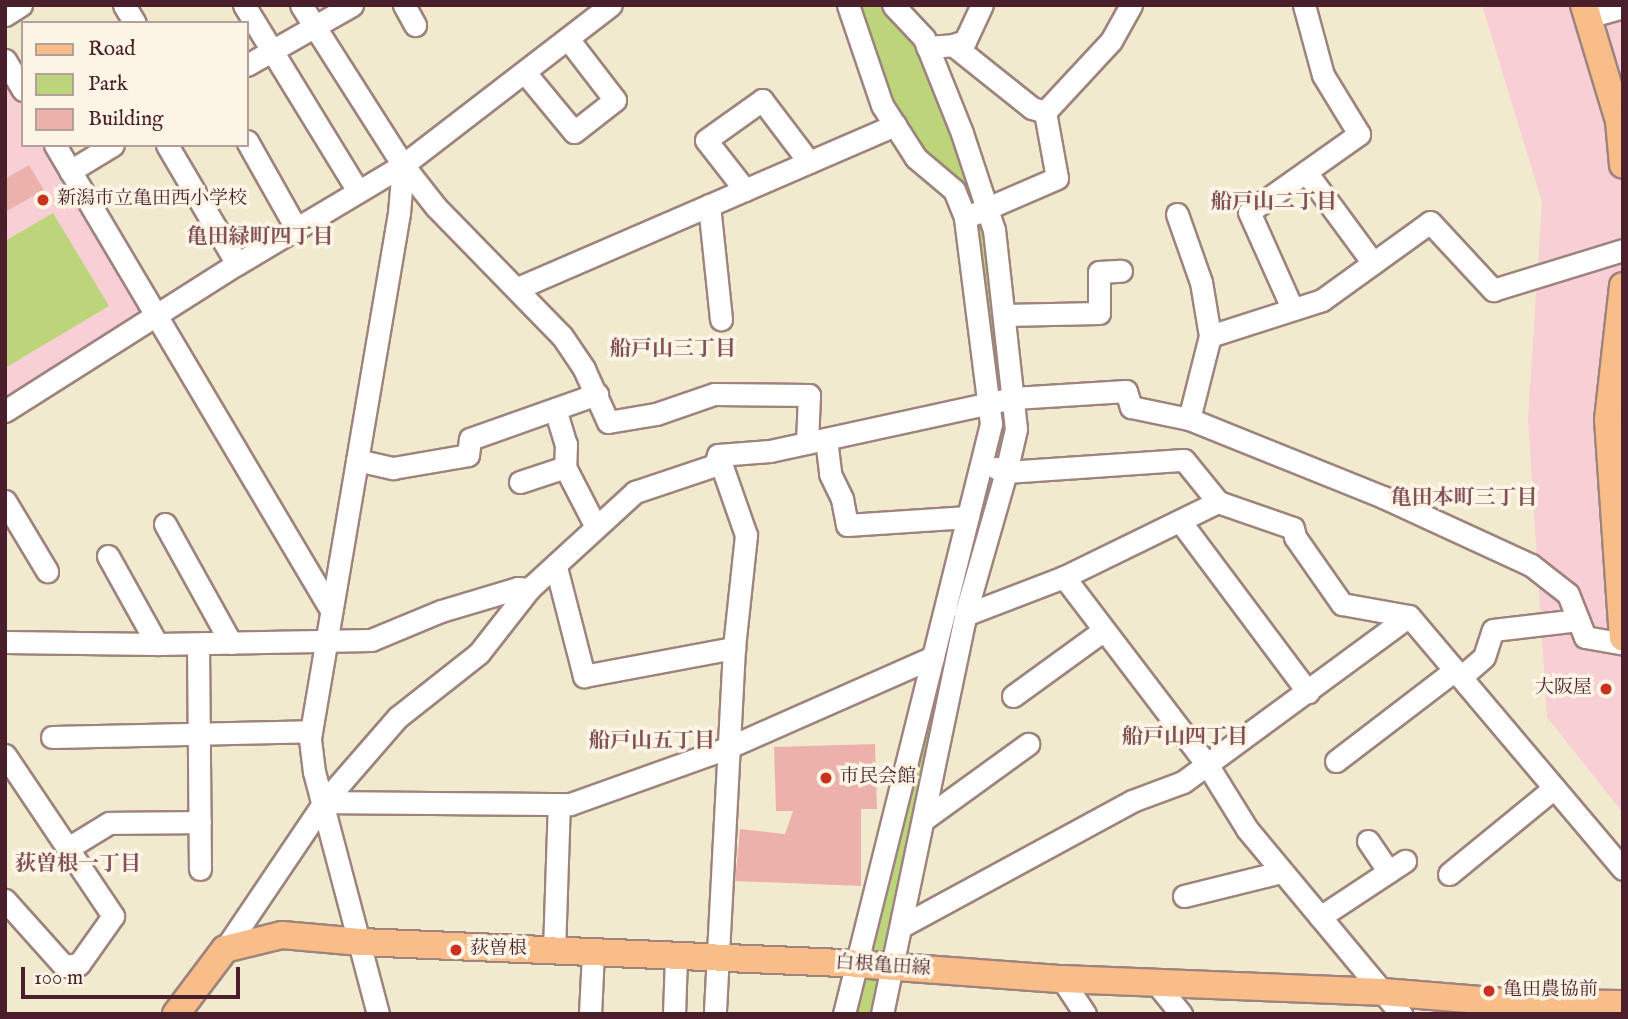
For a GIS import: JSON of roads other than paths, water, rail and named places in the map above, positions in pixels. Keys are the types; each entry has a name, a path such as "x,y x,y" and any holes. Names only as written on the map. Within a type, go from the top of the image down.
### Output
{"main road":[{"path":"1586,11 1619,121 1623,165"},
{"path":"1623,286 1621,325 1608,419 1617,471 1623,637"},
{"name":"白根亀田線","path":"225,949 282,935 362,942 856,964 1062,979 1383,992 1517,1003 1623,1003"},
{"path":"176,1014 225,949"}],"street":[{"path":"5,15 22,5"},
{"path":"124,5 134,21"},
{"path":"244,5 359,191"},
{"path":"301,5 403,165 436,207 562,336 584,369 608,422 656,414 714,394 809,395 816,441 842,499 848,525 968,517"},
{"path":"248,64 352,5"},
{"path":"404,5 415,25"},
{"path":"5,411 237,264 403,165 526,74 611,5"},
{"path":"844,1014 991,424 965,217 954,190 916,158 882,105 848,5"},
{"path":"893,5 925,43 953,45 965,41 982,5"},
{"path":"882,1014 965,615 1016,429 995,230 962,133 909,5"},
{"path":"1045,112 1111,41 1131,5"},
{"path":"1292,308 1249,212 1359,134 1323,75 1304,5"},
{"path":"1586,11 1623,7"},
{"path":"526,74 574,132 615,100 568,39"},
{"path":"953,45 1032,108 1045,112"},
{"path":"5,60 21,87"},
{"path":"745,190 706,140 762,100 809,162"},
{"path":"965,217 1057,178 1045,112"},
{"path":"518,288 895,125"},
{"path":"248,143 296,228"},
{"path":"56,147 155,318 331,610"},
{"path":"70,171 110,147"},
{"path":"168,147 237,264"},
{"path":"378,1014 362,942 314,772 311,731 399,213 403,165"},
{"path":"1306,172 1373,263"},
{"path":"709,205 721,320"},
{"path":"1177,214 1201,282 1210,336 1189,419"},
{"path":"1210,336 1322,300 1430,222 1493,290 1623,250"},
{"path":"1004,315 1099,313 1099,272 1121,271"},
{"path":"718,455 770,451 1014,398 1126,391 1131,407 1189,419 1383,497 1531,565 1568,594 1585,637 1623,643"},
{"path":"357,460 393,468 468,455 470,439 597,394"},
{"path":"555,409 566,444 565,467 595,526"},
{"path":"225,949 324,802 398,717 479,653 529,589 635,492 715,465 718,455"},
{"path":"715,1014 727,748 746,535 718,455"},
{"path":"982,461 1006,472 1184,460 1218,502 1293,528 1295,537 1342,604 1409,616 1623,869"},
{"path":"520,482 565,467"},
{"path":"5,501 47,571"},
{"path":"965,615 1064,577 1218,502"},
{"path":"1180,521 1308,692"},
{"path":"164,524 231,643"},
{"path":"107,556 157,644"},
{"path":"556,567 584,676 734,648"},
{"path":"1064,577 1208,766 1247,829 1401,1014"},
{"path":"5,642 157,644 371,639 441,611 518,587 529,589"},
{"path":"902,926 1132,801 1183,782 1409,616"},
{"path":"1336,761 1484,657 1493,629 1578,620"},
{"path":"1013,696 1104,630"},
{"path":"198,643 201,734 200,869"},
{"path":"324,802 570,804 727,748 933,657"},
{"path":"52,737 311,731"},
{"path":"923,820 1027,744"},
{"path":"5,755 113,916 79,964 64,967 5,900"},
{"path":"1449,874 1554,788"},
{"path":"554,951 559,804"},
{"path":"68,848 109,823 201,822"},
{"path":"1320,917 1397,867 1368,841"},
{"path":"1184,896 1282,872"},
{"path":"590,1014 593,953"},
{"path":"674,1014 676,956"},
{"path":"1062,979 1085,1014"},
{"path":"1156,983 1181,1014"}],"place":[{"name":"新潟市立亀田西小学校","path":"43,200"},
{"name":"大阪屋","path":"1606,689"},
{"name":"市民会館","path":"826,778"},
{"name":"荻曽根","path":"456,950"},
{"name":"亀田農協前","path":"1489,991"}],"district":[{"name":"船戸山二丁目","path":"1274,203"},
{"name":"亀田緑町四丁目","path":"260,238"},
{"name":"船戸山三丁目","path":"673,350"},
{"name":"亀田本町三丁目","path":"1464,499"},
{"name":"船戸山四丁目","path":"1185,738"},
{"name":"船戸山五丁目","path":"652,742"},
{"name":"荻曽根一丁目","path":"78,865"}]}
